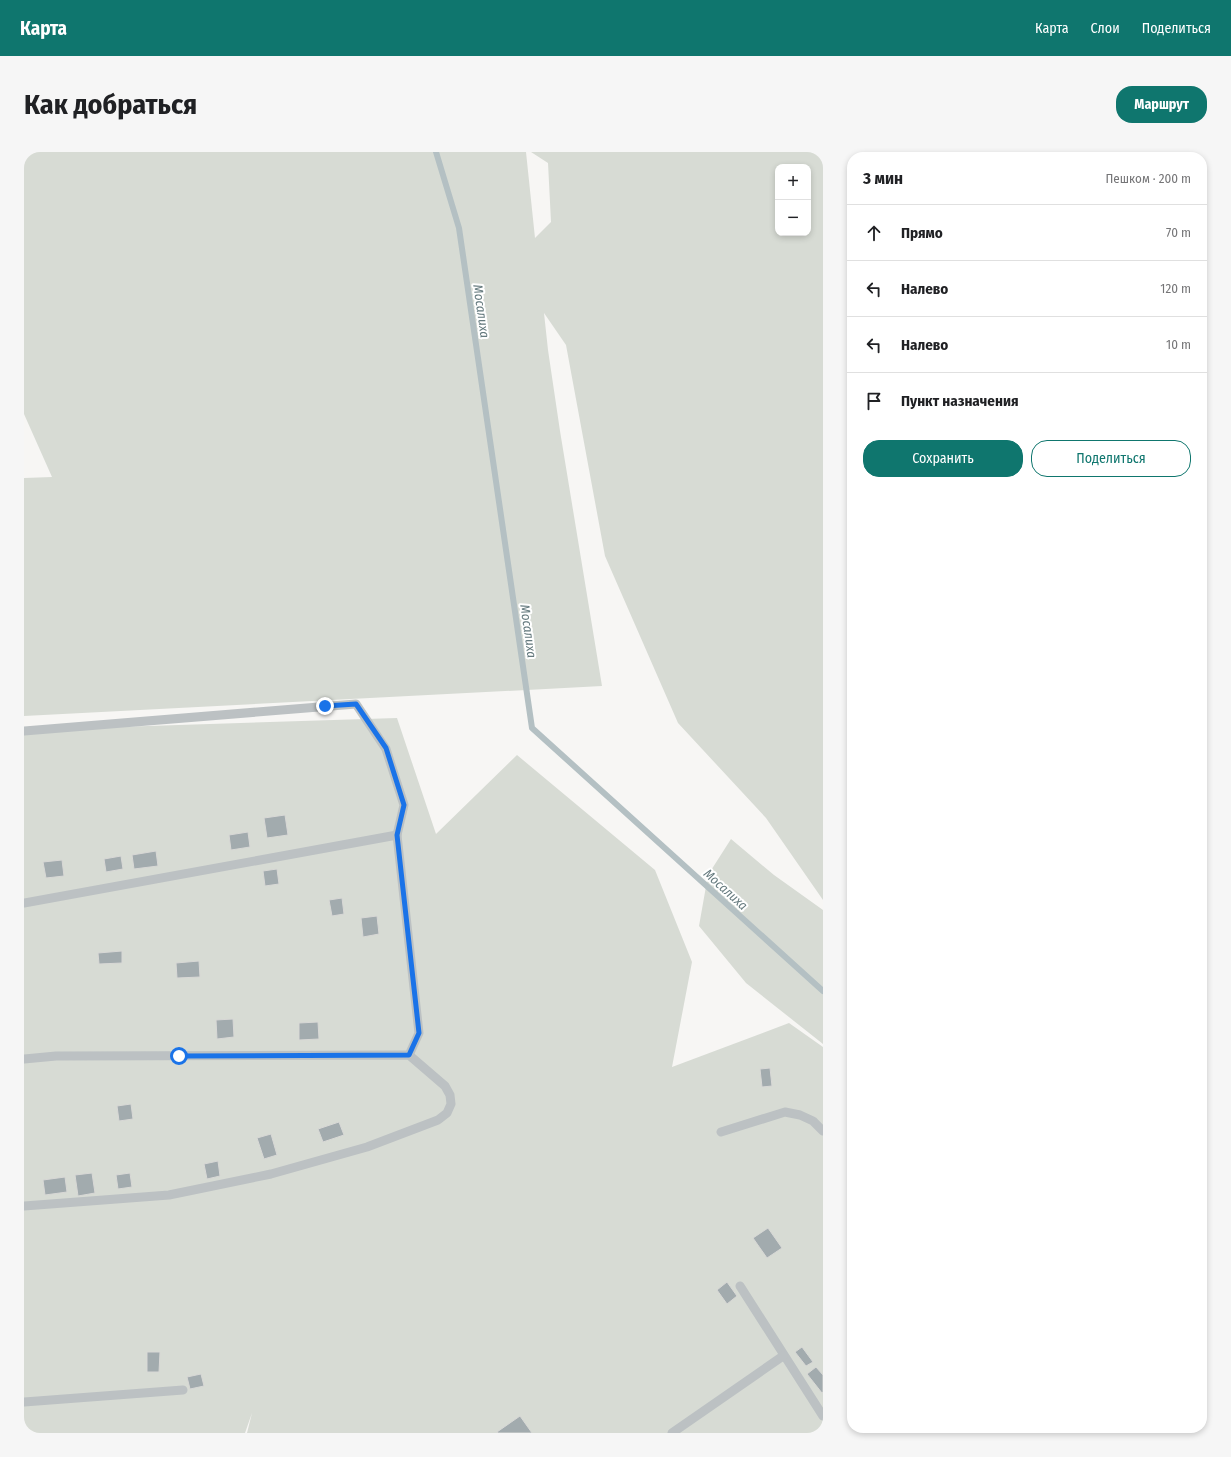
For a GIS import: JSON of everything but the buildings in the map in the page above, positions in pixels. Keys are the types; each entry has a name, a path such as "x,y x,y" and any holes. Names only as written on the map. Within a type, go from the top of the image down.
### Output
{"lane":[{"path":"24,731 356,704 386,748 404,805 397,835 419,1033 409,1055"},
{"path":"24,902 397,835"},
{"path":"24,1059 64,1056 409,1055 445,1086 450,1095 451,1104 447,1113 438,1120 367,1147 271,1174 169,1195 24,1206"},
{"path":"721,1132 785,1112 800,1115 813,1121 823,1131"},
{"path":"740,1286 783,1356 823,1416"},
{"path":"672,1433 783,1356"},
{"path":"24,1402 183,1390"}],"shaded area":[{"path":"24,152 526,152 535,238 551,222 548,163 531,152 823,152 823,900 766,818 678,723 605,556 566,345 544,313 560,431 602,686 24,716 24,478 52,477 24,414"},
{"path":"397,718 436,834 517,755 655,870 692,962 672,1067 789,1023 823,1047 823,1433 247,1433 252,1413 245,1433 24,1433 24,730"},
{"path":"731,839 774,875 823,910 823,1044 746,983 699,926 708,875"}],"waterway":[{"name":"Мосалиха","path":"436,152 459,228 532,728 823,991"}],"route":[{"path":"179,1056 409,1055 419,1033 397,835 404,805 386,748 356,704 325,706"}]}
